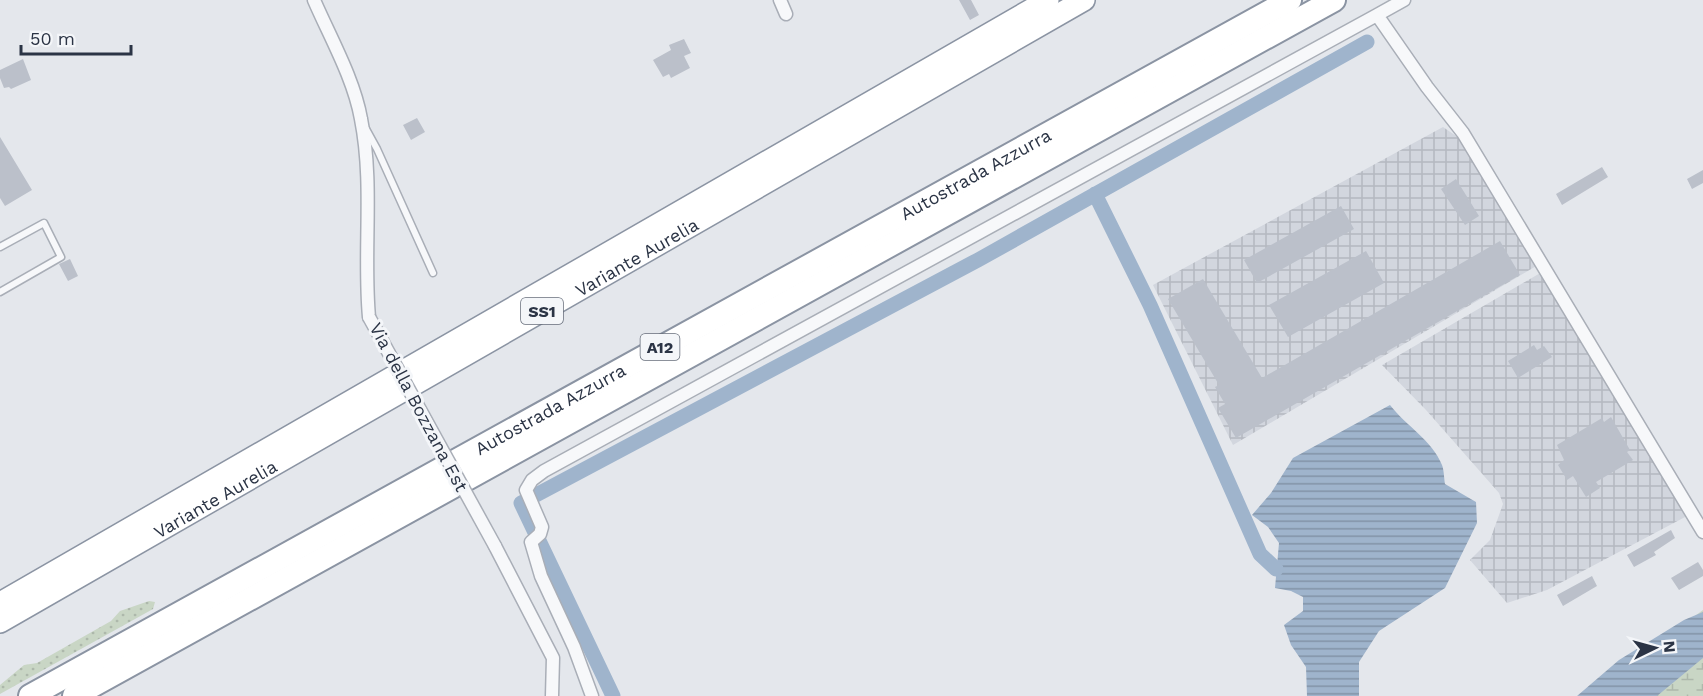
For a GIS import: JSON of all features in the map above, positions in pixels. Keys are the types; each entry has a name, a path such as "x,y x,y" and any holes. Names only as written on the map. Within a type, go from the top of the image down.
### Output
{"highway":[{"name":"Variante Aurelia","path":"0,603 1048,0"},
{"name":"Variante Aurelia","path":"0,622 1084,0"},
{"name":"Autostrada Azzurra","path":"30,696 1290,0"},
{"name":"Autostrada Azzurra","path":"74,696 1334,0"}],"street":[{"name":"Via della Bozzana Est","path":"314,0 357,100 362,121 366,155 369,317 495,546 553,658 552,696"},
{"path":"780,0 786,14"},
{"path":"592,696 574,647 541,576 536,538 542,527 526,490 532,480 544,471 1404,0"},
{"path":"1377,15 1463,134 1703,532"}],"lane":[{"path":"362,121 433,273"},
{"path":"0,247 44,223 61,257 0,292"}],"shaded area":[{"path":"1443,127 1459,138 1538,265 1233,445 1153,285"},
{"path":"1542,272 1687,516 1547,590 1507,603 1470,560 1490,540 1503,504 1499,493 1426,410 1382,365"}],"green space":[{"path":"149,601 155,602 153,609 0,694 0,685 24,665 37,663 111,621 120,611"},
{"path":"1703,610 1703,696 1586,696"}],"water":[{"path":"1390,405 1438,456 1443,467 1445,484 1476,502 1477,523 1445,588 1379,631 1359,662 1359,696 1307,696 1306,667 1291,645 1284,625 1303,611 1303,597 1291,591 1275,588 1279,543 1268,527 1252,515 1271,493 1293,458"},
{"path":"1703,612 1703,658 1657,696 1577,696 1619,660 1684,620"}],"building":[{"path":"959,0 971,0 979,15 970,20"},
{"path":"684,39 691,53 684,56 690,68 671,78 669,74 663,77 653,60 671,50 669,45"},
{"path":"23,59 31,80 11,89 4,88 0,70"},
{"path":"417,118 425,132 411,140 403,125"},
{"path":"0,137 32,190 5,206 0,198"},
{"path":"1602,167 1608,177 1562,205 1556,194"},
{"path":"1703,170 1703,183 1692,189 1687,179"},
{"path":"1456,179 1479,216 1465,225 1441,189"},
{"path":"1341,206 1354,229 1257,283 1244,260"},
{"path":"1500,241 1520,275 1236,438 1218,408 1225,404 1215,387 1219,385 1168,299 1203,279 1262,378"},
{"path":"1366,251 1384,283 1288,337 1269,305"},
{"path":"70,259 78,276 68,281 59,264"},
{"path":"1534,345 1537,350 1544,346 1552,357 1518,378 1508,361"},
{"path":"1611,417 1630,450 1627,452 1633,460 1596,482 1600,488 1586,497 1573,476 1567,480 1558,465 1564,460 1557,445 1602,418 1604,422"},
{"path":"1671,530 1675,538 1654,552 1656,555 1634,567 1627,555"},
{"path":"1698,562 1703,570 1703,576 1679,590 1671,578"},
{"path":"1592,576 1597,586 1563,606 1557,595"}],"waterway":[{"path":"613,696 521,503 978,260 1367,42"},
{"path":"1095,194 1150,305 1260,554 1276,569"}]}
